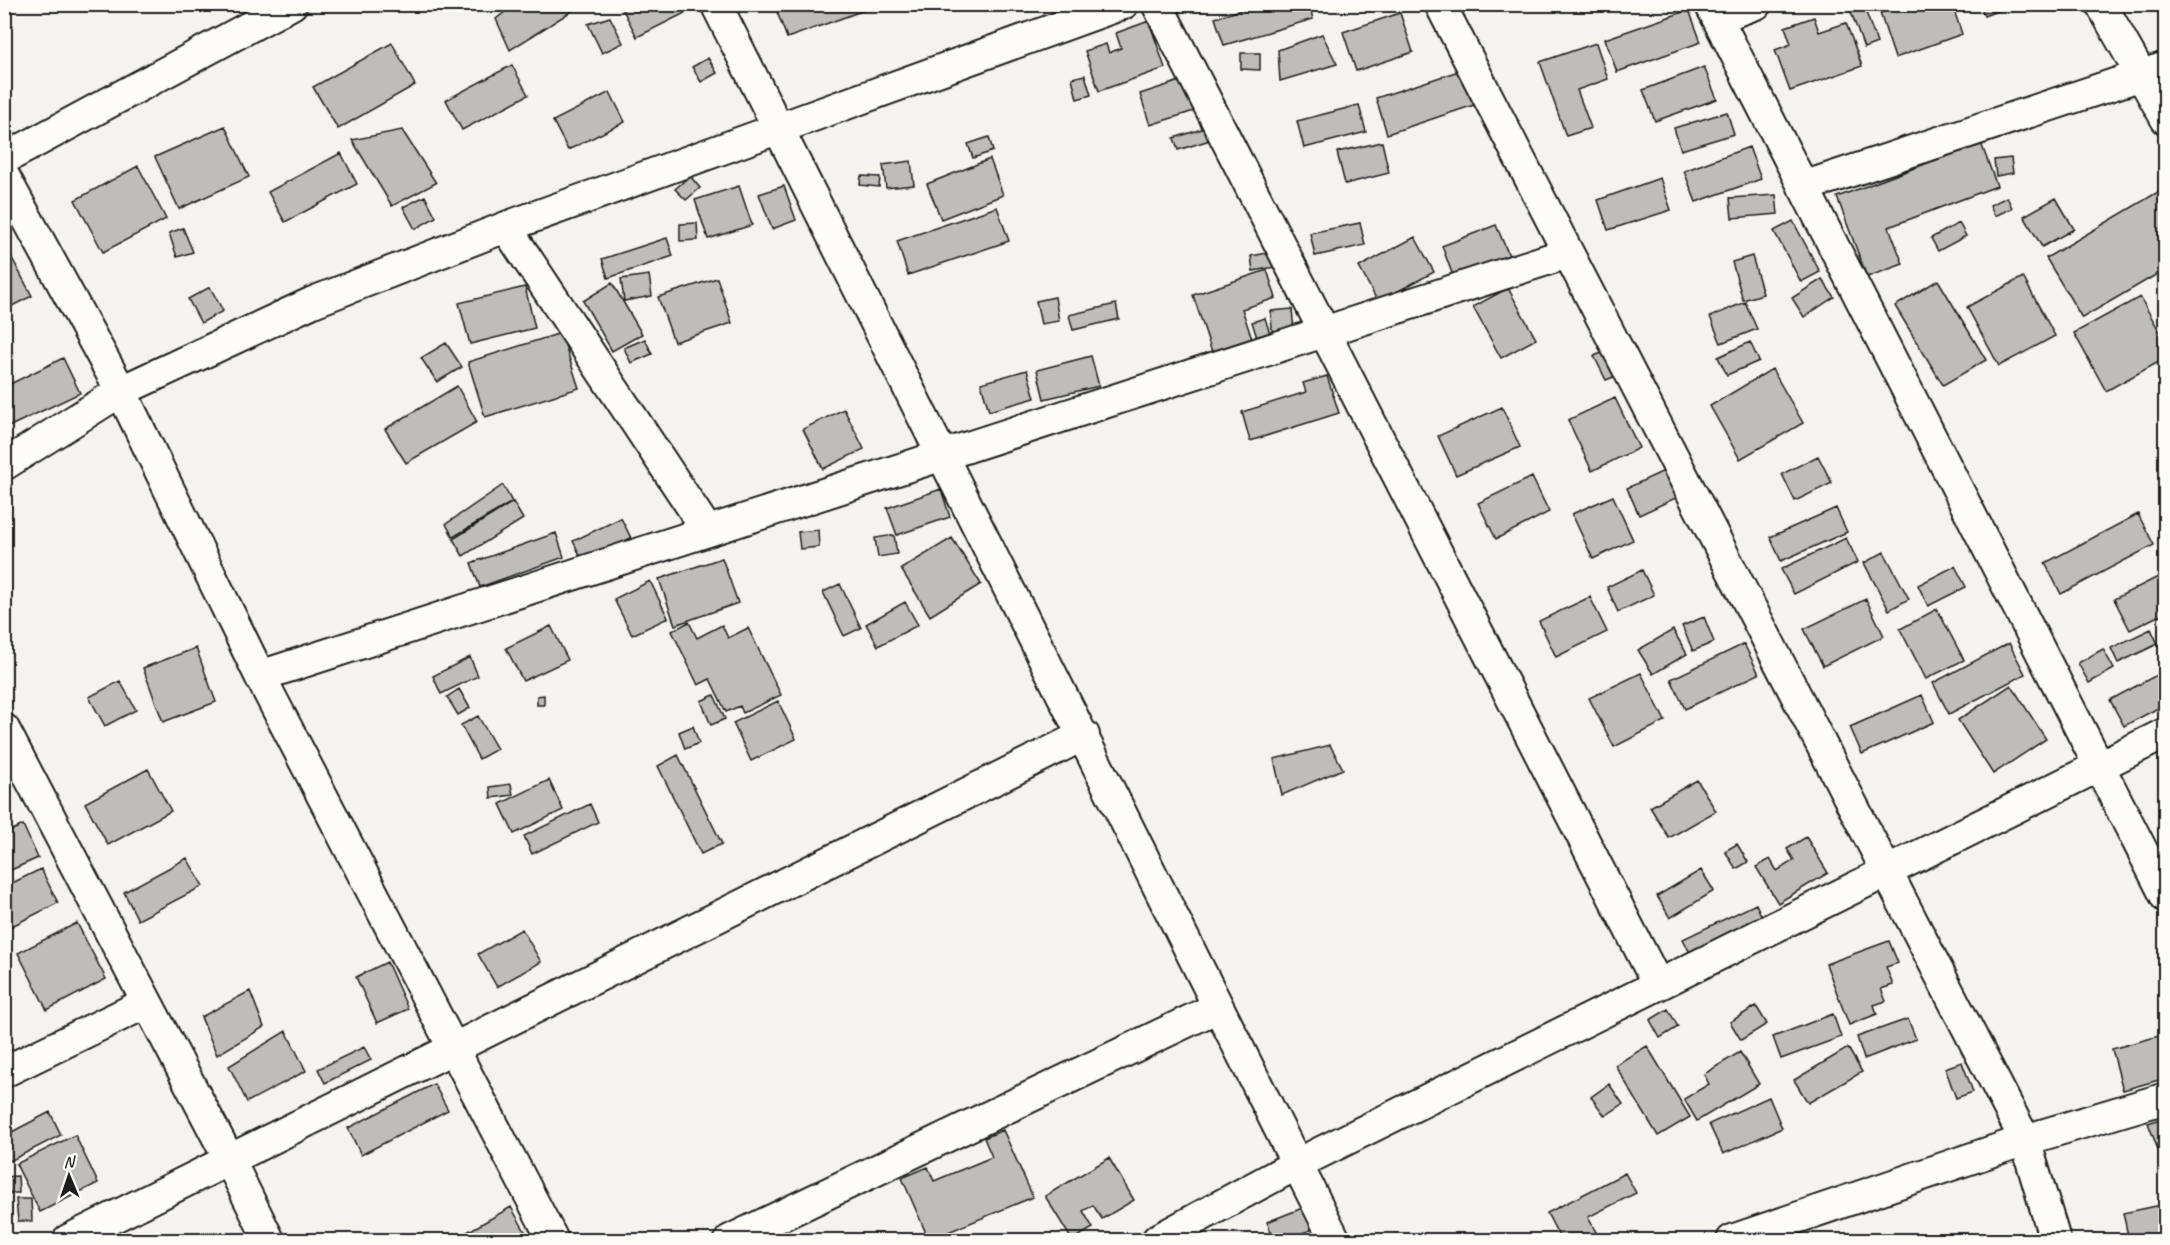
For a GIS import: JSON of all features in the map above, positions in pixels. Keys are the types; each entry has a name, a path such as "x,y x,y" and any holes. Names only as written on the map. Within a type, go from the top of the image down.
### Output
{"street":[{"path":"4,159 292,4"},
{"path":"716,4 777,130 1084,735 1335,1240"},
{"path":"4,465 121,392 313,302 506,227 1123,4"},
{"path":"1156,4 1658,985"},
{"path":"1440,4 2025,1140 2055,1240"},
{"path":"1756,4 1714,11 2166,897"},
{"path":"2101,4 2153,71 2166,119"},
{"path":"1803,188 2153,71"},
{"path":"4,176 121,392 260,676 553,1240"},
{"path":"506,227 707,530"},
{"path":"260,676 940,454 1568,253"},
{"path":"4,729 269,1240"},
{"path":"1157,1240 1297,1164 2166,734"},
{"path":"68,1240 1084,735"},
{"path":"4,1072 146,1003"},
{"path":"730,1240 1218,1006"},
{"path":"1732,1240 2025,1140 2166,1098"}],"building":[{"path":"515,4 583,4 510,50 496,19"},
{"path":"620,4 698,4 699,6 637,37"},
{"path":"774,4 881,4 787,38"},
{"path":"1260,4 1309,4 1313,19 1224,45 1215,18"},
{"path":"1848,4 1863,4 1877,43 1864,48"},
{"path":"1905,4 1952,4 1962,34 1895,58 1880,13"},
{"path":"1980,4 2016,4 1984,16"},
{"path":"1689,10 1701,42 1617,72 1605,39"},
{"path":"1400,13 1413,52 1356,71 1343,32"},
{"path":"610,17 623,43 602,53 588,24"},
{"path":"1814,17 1819,32 1846,23 1862,66 1790,91 1775,50 1791,44 1785,27"},
{"path":"1149,21 1165,68 1099,91 1085,51 1106,44 1109,53 1121,48 1116,33"},
{"path":"1322,34 1337,64 1280,81 1278,50"},
{"path":"392,43 415,85 338,129 313,87"},
{"path":"1596,43 1608,79 1577,90 1591,128 1566,136 1540,62"},
{"path":"1241,53 1260,53 1260,70 1241,69"},
{"path":"708,58 717,73 701,82 692,67"},
{"path":"512,65 528,95 462,130 446,100"},
{"path":"1704,67 1717,99 1655,121 1643,90"},
{"path":"1465,69 1477,104 1387,134 1376,98"},
{"path":"1085,75 1091,95 1077,99 1072,78"},
{"path":"1183,80 1194,111 1150,125 1140,94"},
{"path":"610,92 625,122 568,150 553,121"},
{"path":"1359,105 1366,132 1304,148 1297,121"},
{"path":"1727,112 1734,134 1681,150 1674,128"},
{"path":"225,126 249,177 179,209 155,157"},
{"path":"1208,127 1213,139 1178,150 1174,138"},
{"path":"402,130 436,183 392,206 352,140"},
{"path":"989,137 993,151 973,158 968,144"},
{"path":"1382,142 1389,173 1345,184 1337,152"},
{"path":"1981,143 1997,186 1889,227 1903,264 1867,277 1837,197"},
{"path":"1749,147 1761,179 1696,202 1684,171"},
{"path":"341,153 357,184 285,222 268,192"},
{"path":"2011,158 2013,173 1996,176 1994,160"},
{"path":"990,159 1003,195 941,219 927,184"},
{"path":"911,161 914,185 886,188 883,165"},
{"path":"138,166 166,219 103,252 75,200"},
{"path":"690,176 700,188 686,200 675,189"},
{"path":"861,176 880,177 879,187 860,185"},
{"path":"1660,178 1671,210 1608,230 1598,200"},
{"path":"739,186 752,225 708,239 695,200"},
{"path":"784,186 796,220 772,229 759,194"},
{"path":"2163,189 2166,194 2166,269 2082,318 2046,258"},
{"path":"1776,195 1778,214 1732,218 1730,198"},
{"path":"425,196 436,217 415,229 403,207"},
{"path":"2007,197 2012,208 1995,216 1990,205"},
{"path":"2056,198 2074,229 2042,247 2024,216"},
{"path":"997,207 1009,241 908,275 897,241"},
{"path":"1793,221 1820,272 1801,282 1774,231"},
{"path":"697,223 698,240 680,241 680,224"},
{"path":"1360,223 1365,245 1315,256 1310,233"},
{"path":"1959,223 1966,236 1938,251 1931,238"},
{"path":"1496,225 1510,258 1456,284 1442,246"},
{"path":"183,228 193,252 177,257 169,233"},
{"path":"1415,237 1434,272 1378,302 1359,267"},
{"path":"667,238 673,256 608,278 602,259"},
{"path":"4,243 32,296 4,310"},
{"path":"1273,252 1275,267 1253,271 1251,256"},
{"path":"1752,256 1763,294 1743,300 1732,262"},
{"path":"1267,270 1276,298 1242,309 1252,339 1212,352 1193,295"},
{"path":"649,275 652,296 624,301 621,279"},
{"path":"2023,277 2055,336 1999,366 1967,307"},
{"path":"717,278 732,323 674,342 658,297"},
{"path":"1822,279 1834,297 1804,317 1792,298"},
{"path":"1938,280 1986,360 1943,385 1895,306"},
{"path":"612,283 642,334 612,351 583,301"},
{"path":"210,287 223,311 201,323 188,299"},
{"path":"525,287 535,328 470,344 459,303"},
{"path":"1508,288 1536,339 1501,358 1473,307"},
{"path":"1055,297 1059,321 1041,324 1036,301"},
{"path":"2140,297 2166,343 2166,358 2106,391 2074,333"},
{"path":"1745,302 1757,329 1721,343 1710,317"},
{"path":"1116,304 1119,319 1073,330 1069,315"},
{"path":"1292,309 1294,330 1272,331 1271,311"},
{"path":"1265,318 1272,340 1259,344 1252,322"},
{"path":"561,333 579,388 485,417 468,362"},
{"path":"645,339 652,354 631,363 624,348"},
{"path":"1750,342 1759,361 1727,375 1718,357"},
{"path":"446,343 462,367 437,382 421,358"},
{"path":"1610,350 1621,374 1606,380 1594,356"},
{"path":"1091,356 1099,386 1044,399 1037,370"},
{"path":"63,358 80,393 4,429 4,387"},
{"path":"1772,369 1803,423 1740,459 1710,406"},
{"path":"1027,370 1035,398 989,411 981,383"},
{"path":"1327,376 1339,413 1250,441 1242,412 1306,392 1303,383"},
{"path":"457,386 477,422 406,463 385,429"},
{"path":"1615,398 1639,448 1592,471 1568,420"},
{"path":"1502,407 1520,447 1456,475 1438,436"},
{"path":"844,409 864,449 823,469 803,429"},
{"path":"1818,456 1832,483 1795,501 1782,474"},
{"path":"1666,470 1678,497 1639,515 1627,488"},
{"path":"1532,477 1549,512 1496,539 1478,503"},
{"path":"503,485 512,502 453,537 446,524"},
{"path":"941,489 950,517 897,535 887,508"},
{"path":"1613,496 1633,540 1593,559 1572,514"},
{"path":"513,502 523,519 463,556 453,539"},
{"path":"1836,508 1847,532 1781,561 1770,537"},
{"path":"2138,514 2154,545 2061,594 2045,563"},
{"path":"621,518 631,538 583,561 573,541"},
{"path":"818,530 819,547 800,549 798,532"},
{"path":"556,533 564,557 480,587 471,563"},
{"path":"894,535 897,554 878,557 875,538"},
{"path":"952,538 981,584 930,616 901,569"},
{"path":"1846,538 1858,562 1794,594 1781,569"},
{"path":"1884,552 1909,599 1889,610 1864,563"},
{"path":"722,558 738,603 675,625 659,579"},
{"path":"1955,566 1966,587 1928,606 1918,585"},
{"path":"1642,570 1654,595 1618,612 1607,587"},
{"path":"2166,573 2166,612 2130,630 2114,599"},
{"path":"650,581 668,618 632,635 614,599"},
{"path":"840,584 861,628 844,636 823,592"},
{"path":"1590,597 1607,632 1556,657 1539,621"},
{"path":"1866,599 1884,636 1823,666 1804,629"},
{"path":"905,602 918,625 878,646 866,624"},
{"path":"1937,609 1964,660 1926,679 1900,629"},
{"path":"1704,617 1714,642 1693,651 1682,626"},
{"path":"689,622 697,638 722,625 728,638 748,628 781,695 743,713 740,706 726,712 710,679 698,685 672,631"},
{"path":"551,626 568,660 523,681 506,648"},
{"path":"2151,629 2158,644 2118,663 2111,648"},
{"path":"1673,630 1687,654 1653,674 1638,650"},
{"path":"2009,643 2025,674 1949,714 1933,683"},
{"path":"1744,644 1759,674 1685,709 1671,679"},
{"path":"196,648 216,702 163,722 143,668"},
{"path":"2103,649 2114,669 2089,683 2078,663"},
{"path":"470,657 478,676 441,694 433,676"},
{"path":"2166,670 2166,704 2124,726 2110,700"},
{"path":"1641,673 1665,721 1614,747 1589,698"},
{"path":"120,681 136,710 105,726 89,697"},
{"path":"2011,685 2046,739 1993,774 1958,720"},
{"path":"459,689 470,708 458,715 447,697"},
{"path":"544,695 544,705 537,705 537,696"},
{"path":"714,695 725,719 711,725 701,701"},
{"path":"1922,695 1934,722 1862,754 1850,727"},
{"path":"778,701 796,739 751,761 733,723"},
{"path":"478,716 497,749 479,759 461,725"},
{"path":"693,726 699,743 685,749 679,732"},
{"path":"1330,745 1343,769 1282,795 1274,759"},
{"path":"678,755 722,844 701,854 658,766"},
{"path":"148,769 171,811 108,845 85,803"},
{"path":"549,780 563,810 514,834 500,804"},
{"path":"1697,780 1716,811 1669,838 1650,807"},
{"path":"511,784 513,795 491,798 490,787"},
{"path":"590,804 598,822 532,854 524,836"},
{"path":"23,825 38,858 4,873 4,834"},
{"path":"1806,837 1828,873 1778,903 1756,867 1770,859 1777,871 1794,860 1787,849"},
{"path":"1737,844 1748,862 1736,869 1725,851"},
{"path":"187,858 203,886 138,920 124,892"},
{"path":"41,869 58,903 4,930 4,887"},
{"path":"1701,870 1714,891 1670,918 1657,896"},
{"path":"1756,904 1766,926 1694,961 1683,939"},
{"path":"77,923 106,979 47,1010 18,953"},
{"path":"522,929 541,962 497,987 478,954"},
{"path":"1889,941 1898,963 1886,967 1893,985 1881,989 1886,1001 1874,1005 1877,1014 1849,1025 1826,964"},
{"path":"387,962 408,1009 377,1023 356,977"},
{"path":"250,991 264,1027 217,1055 201,1017"},
{"path":"1756,1006 1767,1024 1741,1040 1730,1022"},
{"path":"1668,1009 1678,1027 1660,1038 1650,1020"},
{"path":"1833,1014 1841,1037 1781,1059 1773,1037"},
{"path":"1908,1019 1916,1039 1864,1059 1857,1037"},
{"path":"286,1031 306,1071 247,1102 229,1066"},
{"path":"2166,1034 2166,1078 2123,1090 2112,1049"},
{"path":"1647,1046 1690,1117 1658,1136 1615,1065"},
{"path":"364,1047 371,1060 325,1083 318,1069"},
{"path":"1848,1048 1862,1072 1808,1103 1794,1080"},
{"path":"1740,1052 1759,1084 1697,1121 1684,1099 1709,1084 1704,1074"},
{"path":"1962,1062 1973,1092 1956,1098 1945,1068"},
{"path":"434,1084 448,1110 361,1155 348,1128"},
{"path":"1609,1084 1623,1104 1605,1116 1591,1097"},
{"path":"1769,1097 1782,1128 1723,1154 1709,1124"},
{"path":"50,1112 61,1135 4,1164 4,1136"},
{"path":"2166,1117 2166,1159 2162,1160 2148,1123"},
{"path":"1003,1130 1033,1197 929,1240 902,1178 928,1167 934,1181 992,1157 984,1138"},
{"path":"75,1135 98,1183 40,1212 16,1164"},
{"path":"1109,1158 1134,1200 1102,1219 1093,1205 1083,1211 1093,1228 1072,1240 1045,1196"},
{"path":"1625,1173 1636,1193 1588,1217 1597,1234 1584,1240 1561,1240 1547,1213"},
{"path":"18,1176 19,1193 5,1193 4,1177"},
{"path":"16,1199 31,1199 32,1221 18,1221"},
{"path":"2166,1204 2166,1240 2129,1240 2123,1213"},
{"path":"511,1207 530,1240 453,1240"},
{"path":"1305,1207 1313,1229 1300,1234 1302,1240 1274,1240 1267,1222"}]}
